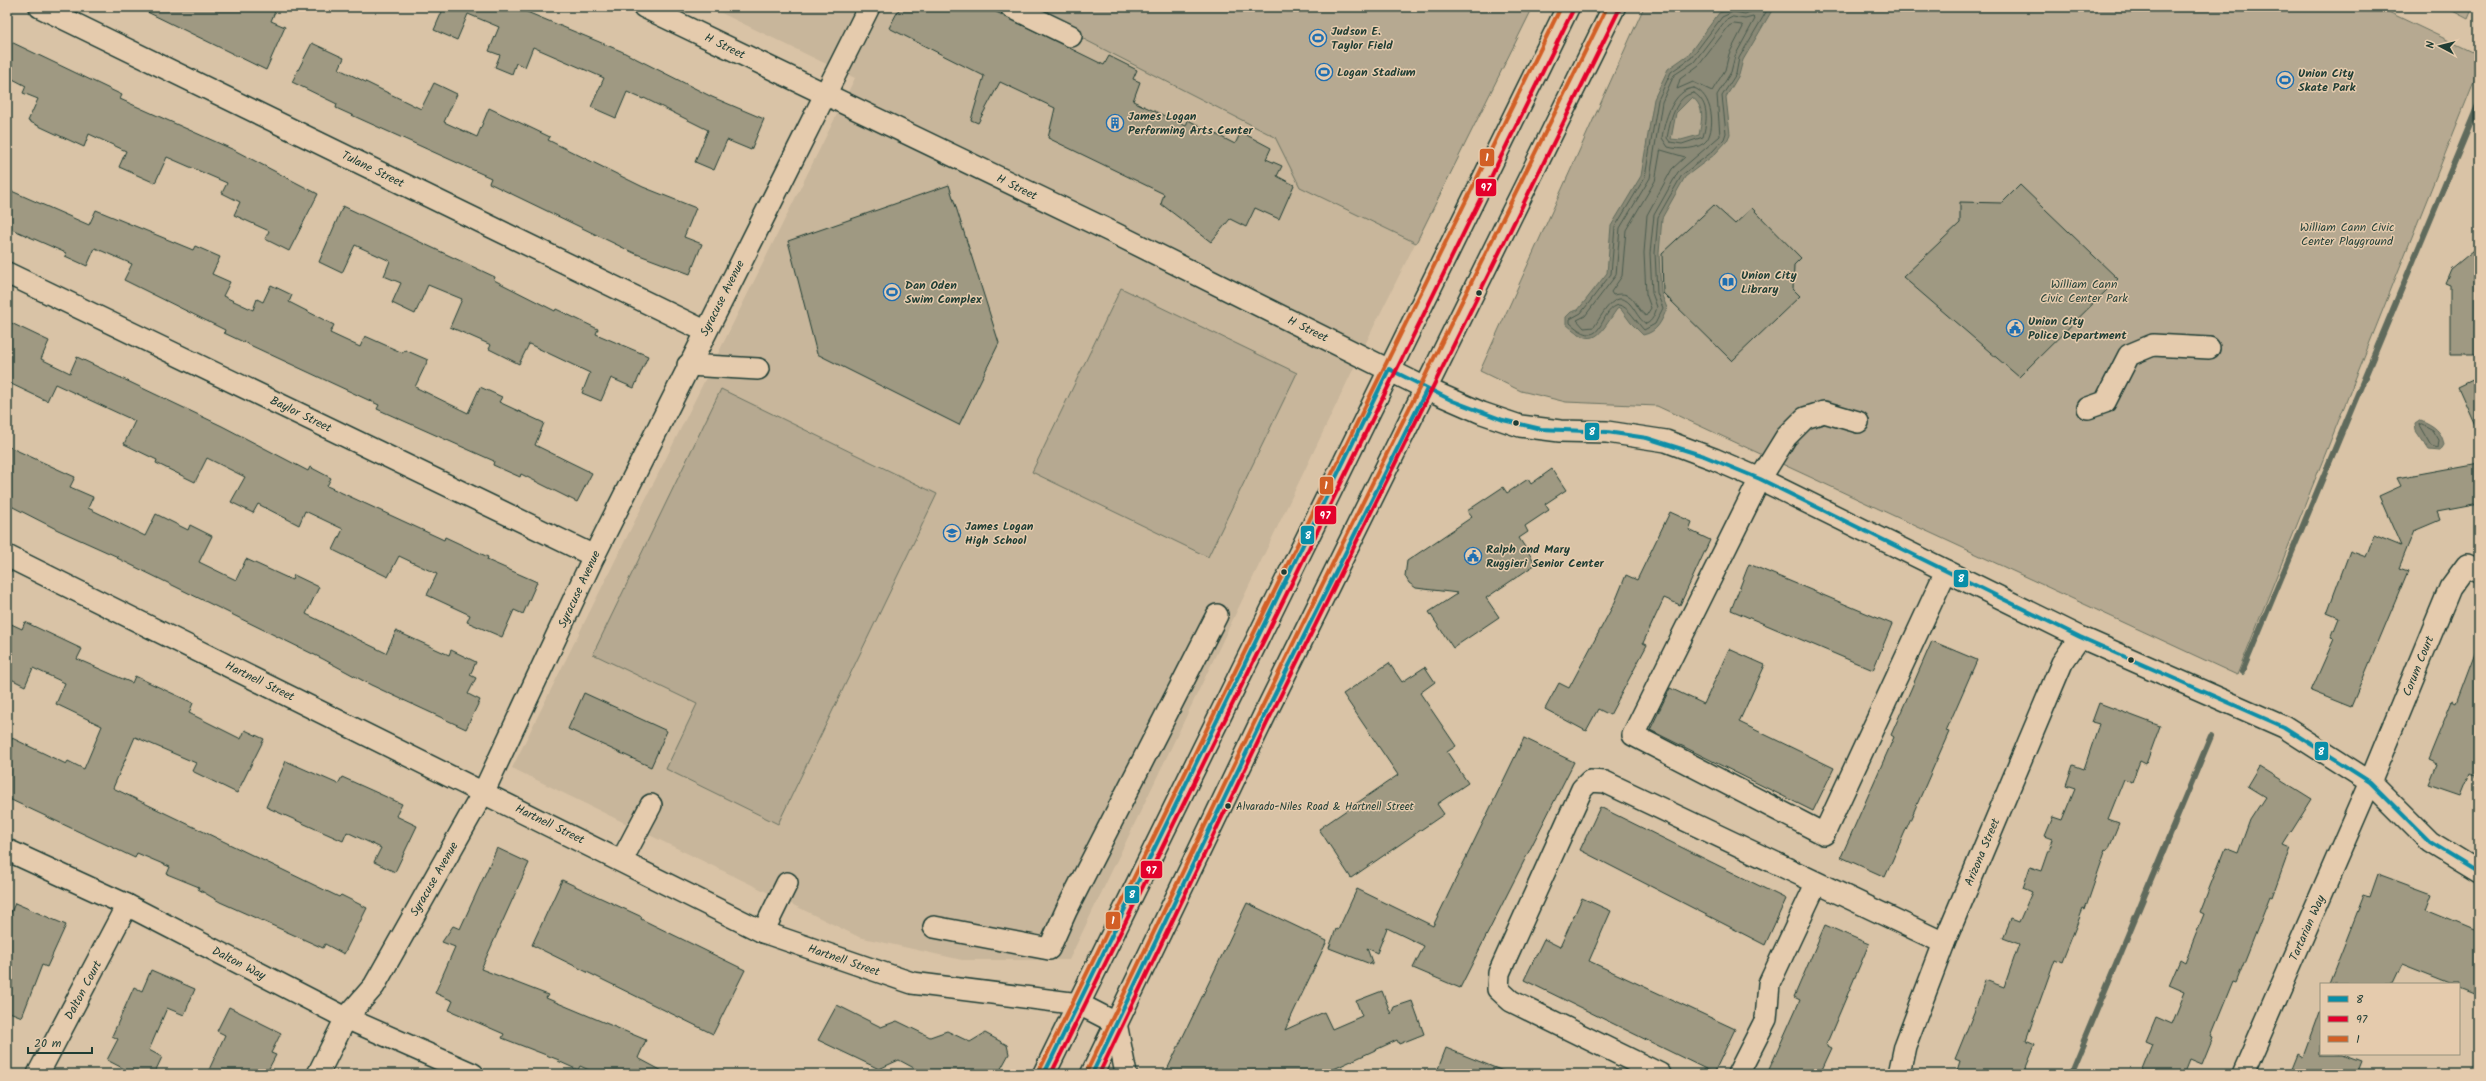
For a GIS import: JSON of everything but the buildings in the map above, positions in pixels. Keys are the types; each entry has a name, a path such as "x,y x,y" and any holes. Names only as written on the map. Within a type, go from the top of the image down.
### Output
{"main road":[{"path":"1044,1074 1568,7"},
{"path":"1092,1074 1264,716 1427,389 1614,7"}],"street":[{"name":"Tulane Street","path":"40,7 74,14 705,331"},
{"name":"H Street","path":"644,7 1389,369 1427,389 1482,413 1520,426 1560,431 1607,432 1666,442 1714,459 1760,479 2080,637 2284,727 2370,782 2430,842 2479,872"},
{"name":"Syracuse Avenue","path":"318,1074 346,1018 374,986 484,791 594,556 705,331 869,7"},
{"path":"1011,7 1071,36"},
{"name":"Baylor Street","path":"7,273 594,556"},
{"path":"2088,408 2105,402 2129,355 2153,345 2209,348"},
{"path":"688,365 758,369"},
{"path":"1858,422 1824,412 1805,418 1786,437 1760,479 1633,734 1824,834 1946,571"},
{"name":"Hartnell Street","path":"7,556 484,791 763,932 912,983 1078,1004 1116,1024"},
{"name":"Corum Court","path":"2370,782 2450,588 2467,565 2479,571"},
{"path":"934,927 1049,949 1066,911 1217,615"},
{"name":"Arizona Street","path":"1899,1074 1905,1046 1944,943 2062,663 2080,637"},
{"path":"1660,1074 1511,1000 1498,989 1499,973 1582,789 1590,780 1605,782 1816,884 1944,943"},
{"name":"Tartarian Way","path":"2243,1074 2370,782"},
{"path":"622,860 651,805"},
{"name":"Dalton Way","path":"7,850 128,906 346,1018 473,1074"},
{"path":"763,932 787,883"},
{"path":"1738,1074 1766,1019 1769,984 1816,884"},
{"name":"Dalton Court","path":"38,1074 128,906"},
{"path":"1116,1024 1126,1074"}],"shaded area":[{"name":"James Logan High School","path":"709,7 1533,7 1375,324 1069,960 962,960 859,937 512,768 855,78"}],"green space":[{"name":"Logan Stadium","path":"1021,7 1533,7 1416,243 1300,187 1275,137"},
{"name":"William Cann Civic Center Park","path":"1644,7 2378,7 2479,55 2479,69 2237,675 1657,406 1566,402 1521,391 1480,371"},
{"path":"2445,7 2473,7 2468,19"},
{"path":"1121,288 1297,373 1208,557 1032,472"},
{"path":"721,389 937,494 778,824 666,769 697,704 593,654"}],"water":[{"path":"1751,7 1774,7 1743,60 1739,75 1726,97 1730,134 1727,141 1714,155 1685,177 1662,218 1659,253 1661,293 1667,308 1659,325 1652,331 1643,335 1631,323 1620,308 1617,309 1606,326 1596,336 1590,338 1576,332 1566,324 1566,317 1571,312 1578,310 1607,273 1611,226 1641,176 1654,99 1668,69 1688,55 1719,13 1732,8 1746,10","holes":["1692,97 1696,101 1702,114 1699,135 1681,140 1671,139 1676,113"]},
{"path":"2421,420 2430,424 2441,436 2444,445 2440,451 2429,450 2416,431 2415,424"}],"waterway":[{"path":"2242,672 2479,103"},
{"path":"2070,1074 2211,736"}],"transit line":[{"name":"1","path":"1039,1071 1561,7"},
{"name":"1","path":"1087,1071 1259,713 1607,7"},
{"name":"97","path":"1051,1074 1573,10"},
{"name":"97","path":"1099,1074 1269,719 1619,10"},
{"name":"8","path":"1044,1074 1389,369 1453,401 1503,420 1541,429 1607,432 1647,438 1704,456 1760,479 2080,637 2284,727 2370,782 2430,842 2479,872"},
{"name":"8","path":"1092,1074 1264,716 1427,389"}],"place":[{"name":"Judson E. Taylor Field","path":"1318,38"},
{"name":"Logan Stadium","path":"1324,72"},
{"name":"Union City Skate Park","path":"2285,80"},
{"name":"James Logan Performing Arts Center","path":"1115,123"},
{"name":"Union City Library","path":"1728,282"},
{"name":"Dan Oden Swim Complex","path":"892,292"},
{"name":"Union City Police Department","path":"2015,328"},
{"name":"James Logan High School","path":"952,533"},
{"name":"Ralph and Mary Ruggieri Senior Center","path":"1473,556"},
{"name":"Alvarado-Niles Road & Hartnell Street","path":"1228,806"}],"park label":[{"name":"William Cann Civic Center Playground","path":"2347,234"}]}
